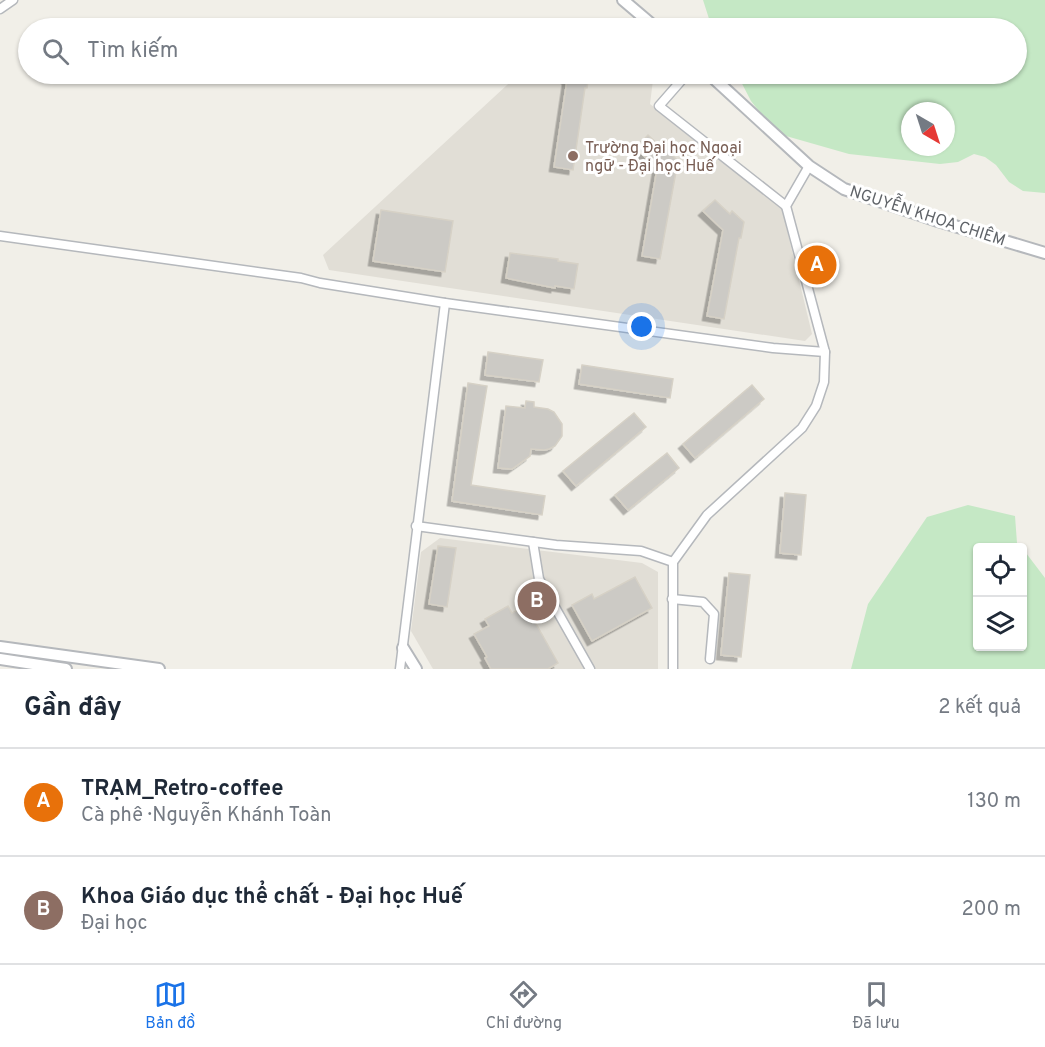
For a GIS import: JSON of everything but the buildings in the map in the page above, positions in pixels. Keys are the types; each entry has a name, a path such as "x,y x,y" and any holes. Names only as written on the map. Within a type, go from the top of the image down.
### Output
{"street":[{"path":"0,9 13,0"},
{"path":"623,0 644,18"},
{"path":"673,669 673,562 707,515 802,428 816,406 824,382 825,352 786,206 660,106 679,84"},
{"name":"NGUYỄN KHOA CHIÊM","path":"720,84 809,166 844,189 938,221 1045,253"},
{"path":"786,206 809,166"},
{"path":"0,236 301,278 445,303 773,348 825,352"},
{"path":"400,669 445,303"},
{"path":"417,526 533,542 641,550 673,562"},
{"path":"533,542 539,579 590,669"},
{"path":"672,599 703,603 714,615 710,659"},
{"path":"0,647 159,669"},
{"path":"403,648 416,669"},
{"path":"0,659 66,669"}],"shaded area":[{"name":"Trường Đại học Ngoại ngữ - Đại học Huế","path":"508,84 652,84 650,104 782,209 812,334 805,341 329,270 323,255"},
{"path":"440,538 642,563 658,572 658,669 433,669 411,631 421,552"}],"green space":[{"path":"703,0 1045,0 1045,193 1023,191 1009,182 996,165 985,157 974,154 958,162 940,164 849,154 786,136 770,125 751,101 742,84 1027,84 1027,18 709,18"},
{"path":"968,505 1015,516 1017,543 973,543 973,651 1027,651 1027,554 1045,578 1045,669 851,669 868,604 927,517"}],"place":[{"name":"Trường Đại học Ngoại ngữ - Đại học Huế","path":"573,156"},
{"name":"TRẠM_Retro-coffee","path":"817,265"},
{"name":"Khoa Giáo dục thể chất - Đại học Huế","path":"537,601"}]}
